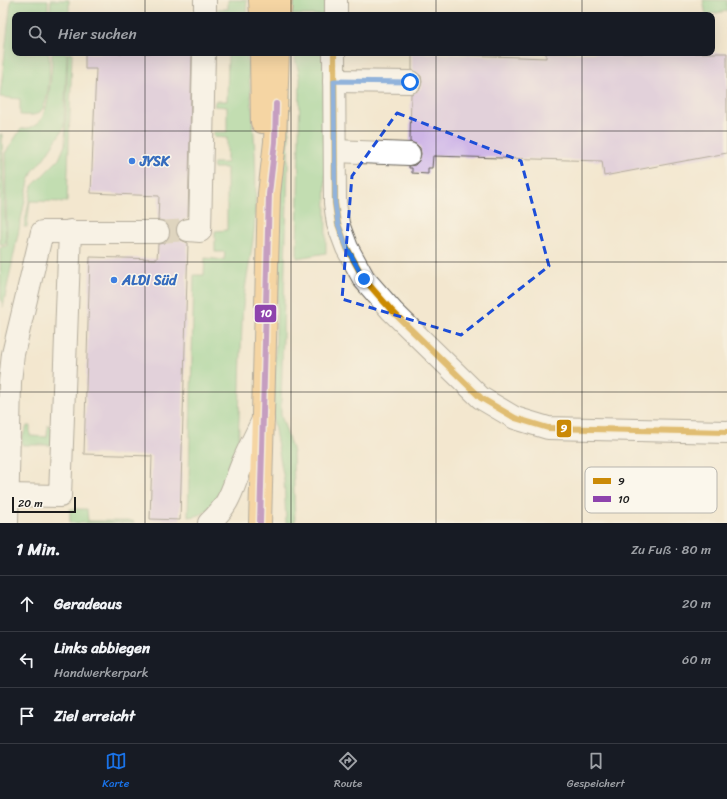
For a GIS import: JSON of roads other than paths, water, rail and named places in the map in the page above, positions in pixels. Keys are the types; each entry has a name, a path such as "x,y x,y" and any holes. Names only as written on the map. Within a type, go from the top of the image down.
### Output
{"main road":[{"path":"260,0 261,12"},
{"path":"280,12 281,0"},
{"path":"261,56 262,140 268,194"},
{"path":"260,523 268,194 275,142 278,56"}],"street":[{"path":"205,0 205,12"},
{"path":"336,0 336,12"},
{"path":"188,230 200,231 204,56"},
{"path":"334,56 335,203 338,224 347,248 364,279 392,311 481,398 515,418 548,428 727,432"},
{"path":"334,81 410,82"},
{"path":"335,151 409,154"},
{"path":"6,495 60,496 70,231"},
{"path":"7,523 6,495 10,382 13,354 42,232 158,232"},
{"path":"209,523 220,513 234,489 242,462 263,420"}],"tunnel":[{"path":"158,232 188,230"}],"place":[{"name":"JYSK","path":"132,161"},
{"name":"ALDI Süd","path":"114,280"}]}
